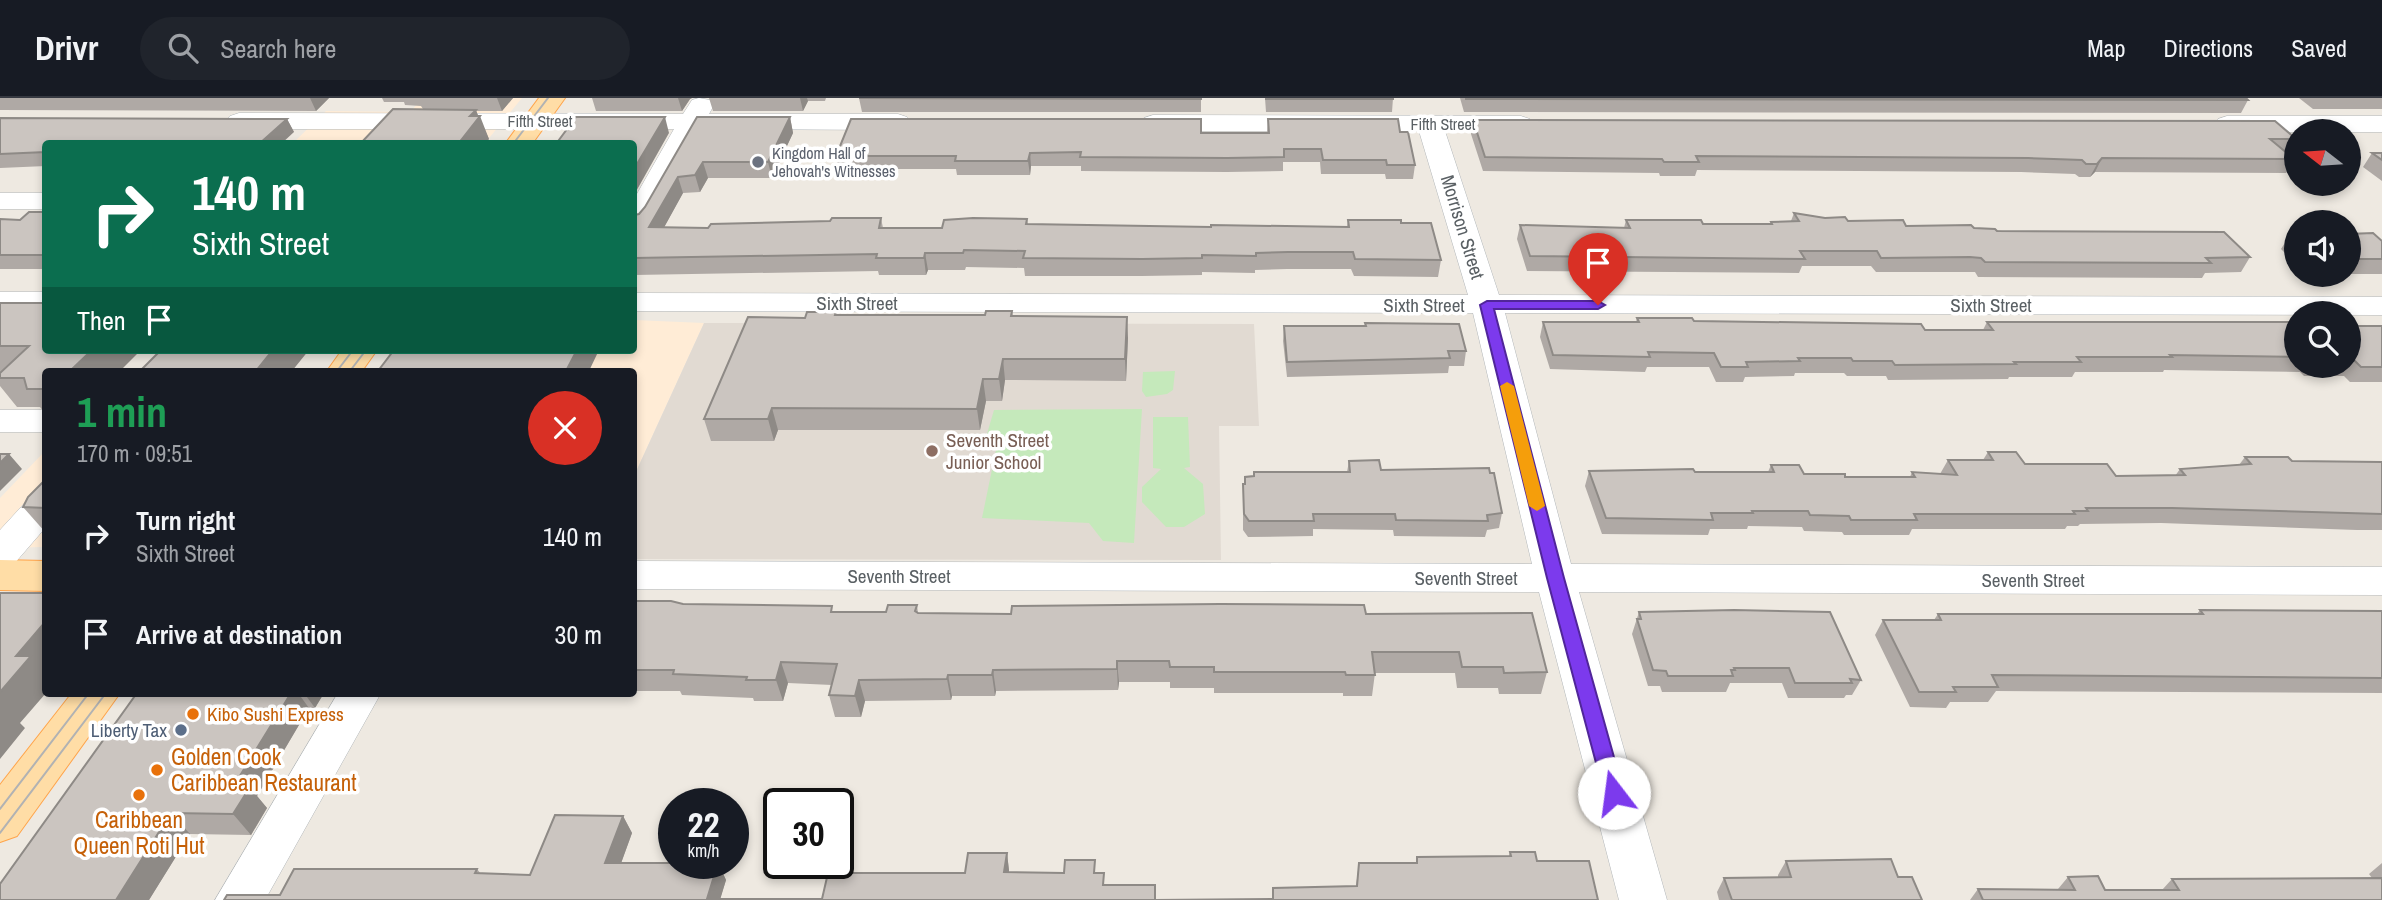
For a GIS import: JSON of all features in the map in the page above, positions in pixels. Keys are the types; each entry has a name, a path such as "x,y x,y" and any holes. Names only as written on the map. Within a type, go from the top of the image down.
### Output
{"main road":[{"path":"521,140 552,98"},
{"path":"346,368 357,354"},
{"path":"0,575 42,576"},
{"path":"0,821 95,697"}],"street":[{"path":"385,140 423,98"},
{"path":"2245,98 2277,124"},
{"path":"637,217 699,110"},
{"name":"Fifth Street","path":"217,121 535,121 699,110 927,122"},
{"name":"Fifth Street","path":"1134,123 1231,111 1430,124 1541,124"},
{"name":"Morrison Street","path":"1430,124 1487,305 1555,578 1643,900"},
{"path":"2207,124 2382,124"},
{"path":"0,201 42,201"},
{"path":"0,301 42,301"},
{"name":"Sixth Street","path":"637,302 2382,306"},
{"path":"0,421 42,421"},
{"path":"0,554 42,507"},
{"name":"Seventh Street","path":"637,575 2382,581"},
{"path":"239,900 358,697"}],"shaded area":[{"path":"423,98 522,98 487,140 296,140 326,111 410,112"},
{"path":"637,320 704,323 637,469 637,368 400,368 410,354 637,354"},
{"name":"Seventh Street Junior School","path":"704,323 1254,324 1259,426 1219,426 1221,560 637,559 637,469"},
{"path":"42,454 42,547 0,548 0,498"}],"green space":[{"path":"1175,371 1173,390 1167,394 1146,397 1142,391 1143,372"},
{"path":"1142,409 1134,543 1103,541 1089,523 982,518 997,445 984,444 994,410"},
{"path":"1153,417 1188,417 1190,467 1184,468 1203,484 1205,514 1184,527 1166,527 1142,502 1142,487 1161,469 1153,468"}],"building":[{"path":"859,98 1201,98 1201,99"},
{"path":"1393,98 1393,99 1266,99"},
{"path":"2246,98 2248,100 1466,99"},
{"path":"393,109 476,110 470,116 480,116 461,140 364,140"},
{"path":"576,117 665,117 637,164 637,140 559,140"},
{"path":"697,117 790,117 768,162 703,162 695,175 678,177 649,227 708,228 711,224 830,221 832,218 881,218 879,228 942,228 944,220 973,218 1027,219 1026,224 1211,227 1349,227 1348,220 1401,220 1401,223 1431,223 1441,260 1355,259 1353,252 1202,255 1202,258 1023,258 1025,251 964,250 963,253 925,253 924,258 876,258 877,254 637,258 637,214 645,207"},
{"path":"0,118 287,119 263,140 42,140 42,152 0,154"},
{"path":"851,119 1201,119 1201,133 1269,133 1268,119 1398,119 1400,132 1408,132 1415,165 1387,165 1386,160 1323,160 1321,149 1284,149 1284,157 1227,158 1080,157 1081,152 1030,153 1028,161 955,161 956,156 836,156"},
{"path":"1473,120 2275,121 2284,129 2284,139 2270,139 2284,151 2284,159 2102,158 2097,164 2086,164 2082,160 2028,158 1696,156 1699,162 1664,162 1662,159 1485,157"},
{"path":"2372,153 2382,153 2382,160"},
{"path":"29,212 42,212 42,255 0,255 0,219 20,220"},
{"path":"1794,213 1825,218 1845,217 1848,221 1903,220 1906,226 1971,225 1974,228 1997,231 2224,232 2250,257 2206,258 2211,263 1985,262 1981,258 1970,257 1881,258 1877,251 1800,251 1805,259 1530,256 1520,225 1630,228 1626,220 1772,224 1771,222 1799,221"},
{"path":"2361,233 2373,233 2382,241 2382,259 2361,259"},
{"path":"0,303 42,303 42,354 88,354 73,368 42,368 42,389 27,389 24,378 0,378 0,373 29,346 0,346"},
{"path":"986,311 1012,311 1011,316 1127,317 1125,359 1003,359 999,379 983,379 977,409 772,408 768,419 704,419 748,317 805,318 807,312 836,312 835,315 985,315"},
{"path":"1637,318 1692,318 1694,321 1921,324 1925,330 1993,330 1987,322 2284,322 2284,357 2170,355 2172,357 2077,357 2081,362 1895,365 1892,361 1853,361 1851,358 1798,358 1800,361 1746,362 1748,367 1721,367 1714,353 1648,352 1650,357 1553,355 1543,322 1639,322"},
{"path":"1365,323 1459,324 1466,351 1448,351 1450,358 1287,362 1284,326 1366,326"},
{"path":"2361,326 2382,326 2382,367 2361,367"},
{"path":"157,354 270,354 258,368 143,368"},
{"path":"391,354 575,354 568,368 380,368"},
{"path":"1988,452 2016,452 2025,464 2107,464 2116,476 2185,475 2180,469 2251,464 2245,457 2288,457 2292,461 2382,462 2382,514 2086,508 2088,511 2073,511 2075,514 1914,514 1917,520 1851,520 1849,516 1810,515 1808,511 1711,513 1713,520 1606,518 1589,471 1693,469 1695,472 1774,472 1771,465 1799,465 1804,474 1845,474 1845,477 1915,477 1912,472 1957,475 1948,460 1993,460"},
{"path":"0,454 9,454 0,463"},
{"path":"1379,460 1381,470 1489,468 1490,473 1494,473 1502,513 1487,515 1488,521 1396,520 1395,514 1313,514 1314,521 1249,521 1244,514 1243,484 1245,477 1254,476 1254,472 1350,472 1349,461"},
{"path":"42,483 42,508 23,507 28,497"},
{"path":"0,593 42,593 42,626 16,656 31,656 0,692"},
{"path":"637,601 832,606 831,612 886,612 888,605 917,605 915,611 918,613 1011,614 1012,606 1220,604 1364,605 1366,614 1532,613 1547,672 1504,673 1503,667 1462,667 1459,652 1372,652 1375,675 1346,675 1345,672 1214,672 1214,667 1170,667 1169,661 1117,661 1117,669 993,670 992,675 948,675 947,679 859,680 855,696 829,695 837,664 781,662 776,680 673,674 674,670 637,670"},
{"path":"2200,610 2382,611 2382,678 1992,675 1998,687 1953,687 1956,692 1919,692 1883,620 1941,620 1938,614 2203,614"},
{"path":"1639,612 1830,612 1861,680 1850,679 1852,683 1795,683 1789,668 1734,668 1735,670 1731,670 1733,676 1668,676 1666,671 1653,670 1637,619 1641,619"},
{"path":"134,697 289,697 233,787 250,787 233,814 171,813 116,900 0,900 0,884"},
{"path":"555,815 623,816 605,863 658,863 658,879 713,879 707,899 822,899 827,879 854,879 854,873 965,873 968,853 1007,853 1004,872 1064,873 1065,860 1095,860 1094,873 1104,873 1103,885 1155,885 1155,900 224,900 227,895 280,895 294,869 477,869 475,873 530,875"},
{"path":"1510,852 1535,852 1537,861 1589,861 1598,900 1155,900 1273,899 1273,888 1357,886 1359,863 1417,863 1417,857 1511,856"},
{"path":"1891,859 1898,877 1912,877 1922,900 1732,900 1724,878 1791,877 1786,861"},
{"path":"2098,876 2105,890 2179,890 2172,879 2382,878 2382,900 1983,900 1978,889 2075,890 2068,877"}],"tram line":[{"path":"516,140 548,98"},
{"path":"339,368 350,354"},
{"path":"352,368 363,354"},
{"path":"0,809 86,697"},
{"path":"0,833 103,697"}],"slow traffic":[{"path":"1507,386 1537,506"}],"place":[{"name":"Kingdom Hall of Jehovah's Witnesses","path":"758,162"},
{"name":"Seventh Street Junior School","path":"932,451"},
{"name":"Kibo Sushi Express","path":"193,714"},
{"name":"Liberty Tax","path":"181,730"},
{"name":"Golden Cook Caribbean Restaurant","path":"157,770"},
{"name":"Caribbean Queen Roti Hut","path":"139,795"}],"route":[{"path":"1598,305 1487,305 1555,578 1614,793"}]}
